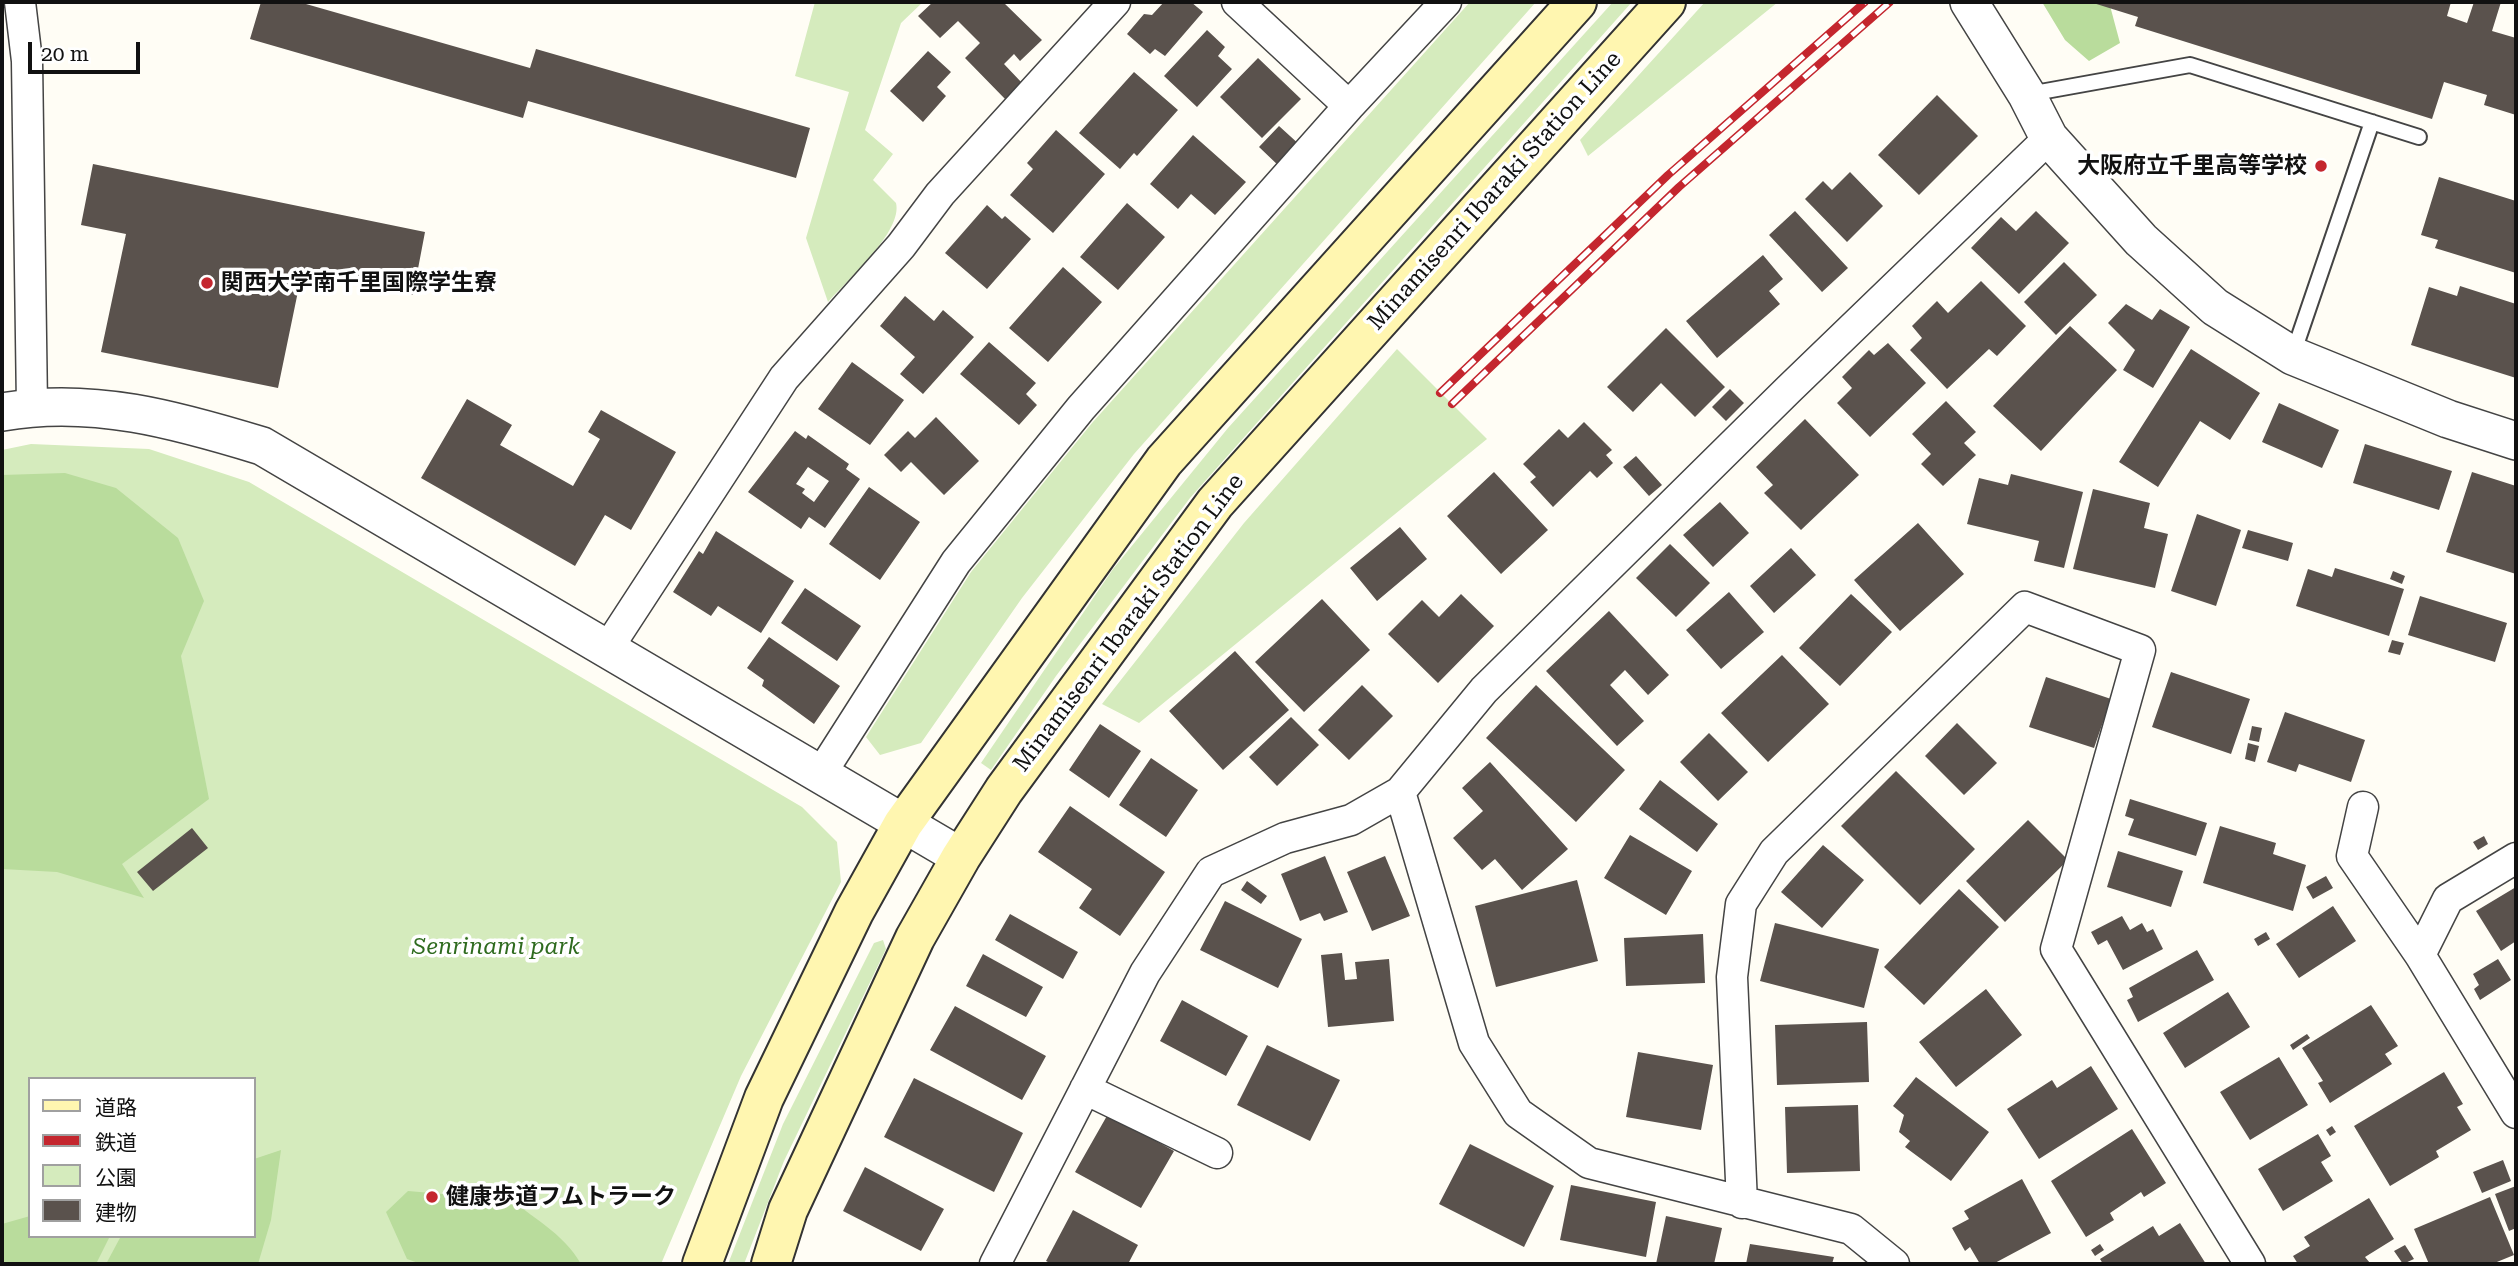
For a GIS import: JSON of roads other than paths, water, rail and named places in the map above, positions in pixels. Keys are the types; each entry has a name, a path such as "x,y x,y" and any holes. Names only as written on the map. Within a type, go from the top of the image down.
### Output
{"main road":[{"path":"702,1264 764,1098 855,912 903,824 1164,461 1577,2"},
{"name":"Minamisenri Ibaraki Station Line","path":"771,1264 794,1197 915,938 961,857 1004,790 1214,503 1666,2"}],"street":[{"path":"20,2 27,61 17,409 100,409 174,419 262,446 961,857"},
{"path":"607,651 784,378 901,246 940,194 1115,2"},
{"path":"1237,2 1349,106"},
{"path":"820,775 956,562 1081,408 1349,106 1446,2"},
{"path":"1972,6 2027,95 2049,138 2141,240 2214,307 2293,356 2448,419 2516,441"},
{"path":"995,1264 1144,973 1211,872 1285,838 1351,820 1400,792 1484,690 1788,390 2049,138"},
{"path":"1742,1203 1732,977 1741,904 1774,852 2025,607 2140,650 2056,949 2250,1264"},
{"path":"1400,792 1474,1043 1518,1113 1589,1163 1851,1229 1894,1264"},
{"path":"2363,807 2352,856 2420,955 2516,1113"},
{"path":"2420,955 2448,899 2516,858"},
{"path":"1085,1089 1217,1153"}],"lane":[{"path":"2027,95 2190,65 2419,137"},
{"path":"2293,356 2372,122"}],"railway":[{"path":"1440,393 1668,175 1865,2"},
{"path":"1452,404 1679,187 1890,2"}],"place":[{"name":"大阪府立千里高等学校","path":"2321,166"},
{"name":"関西大学南千里国際学生寮","path":"207,283"},
{"name":"健康歩道フムトラーク","path":"432,1197"}],"park label":[{"name":"Senrinami park","path":"496,947"}]}
